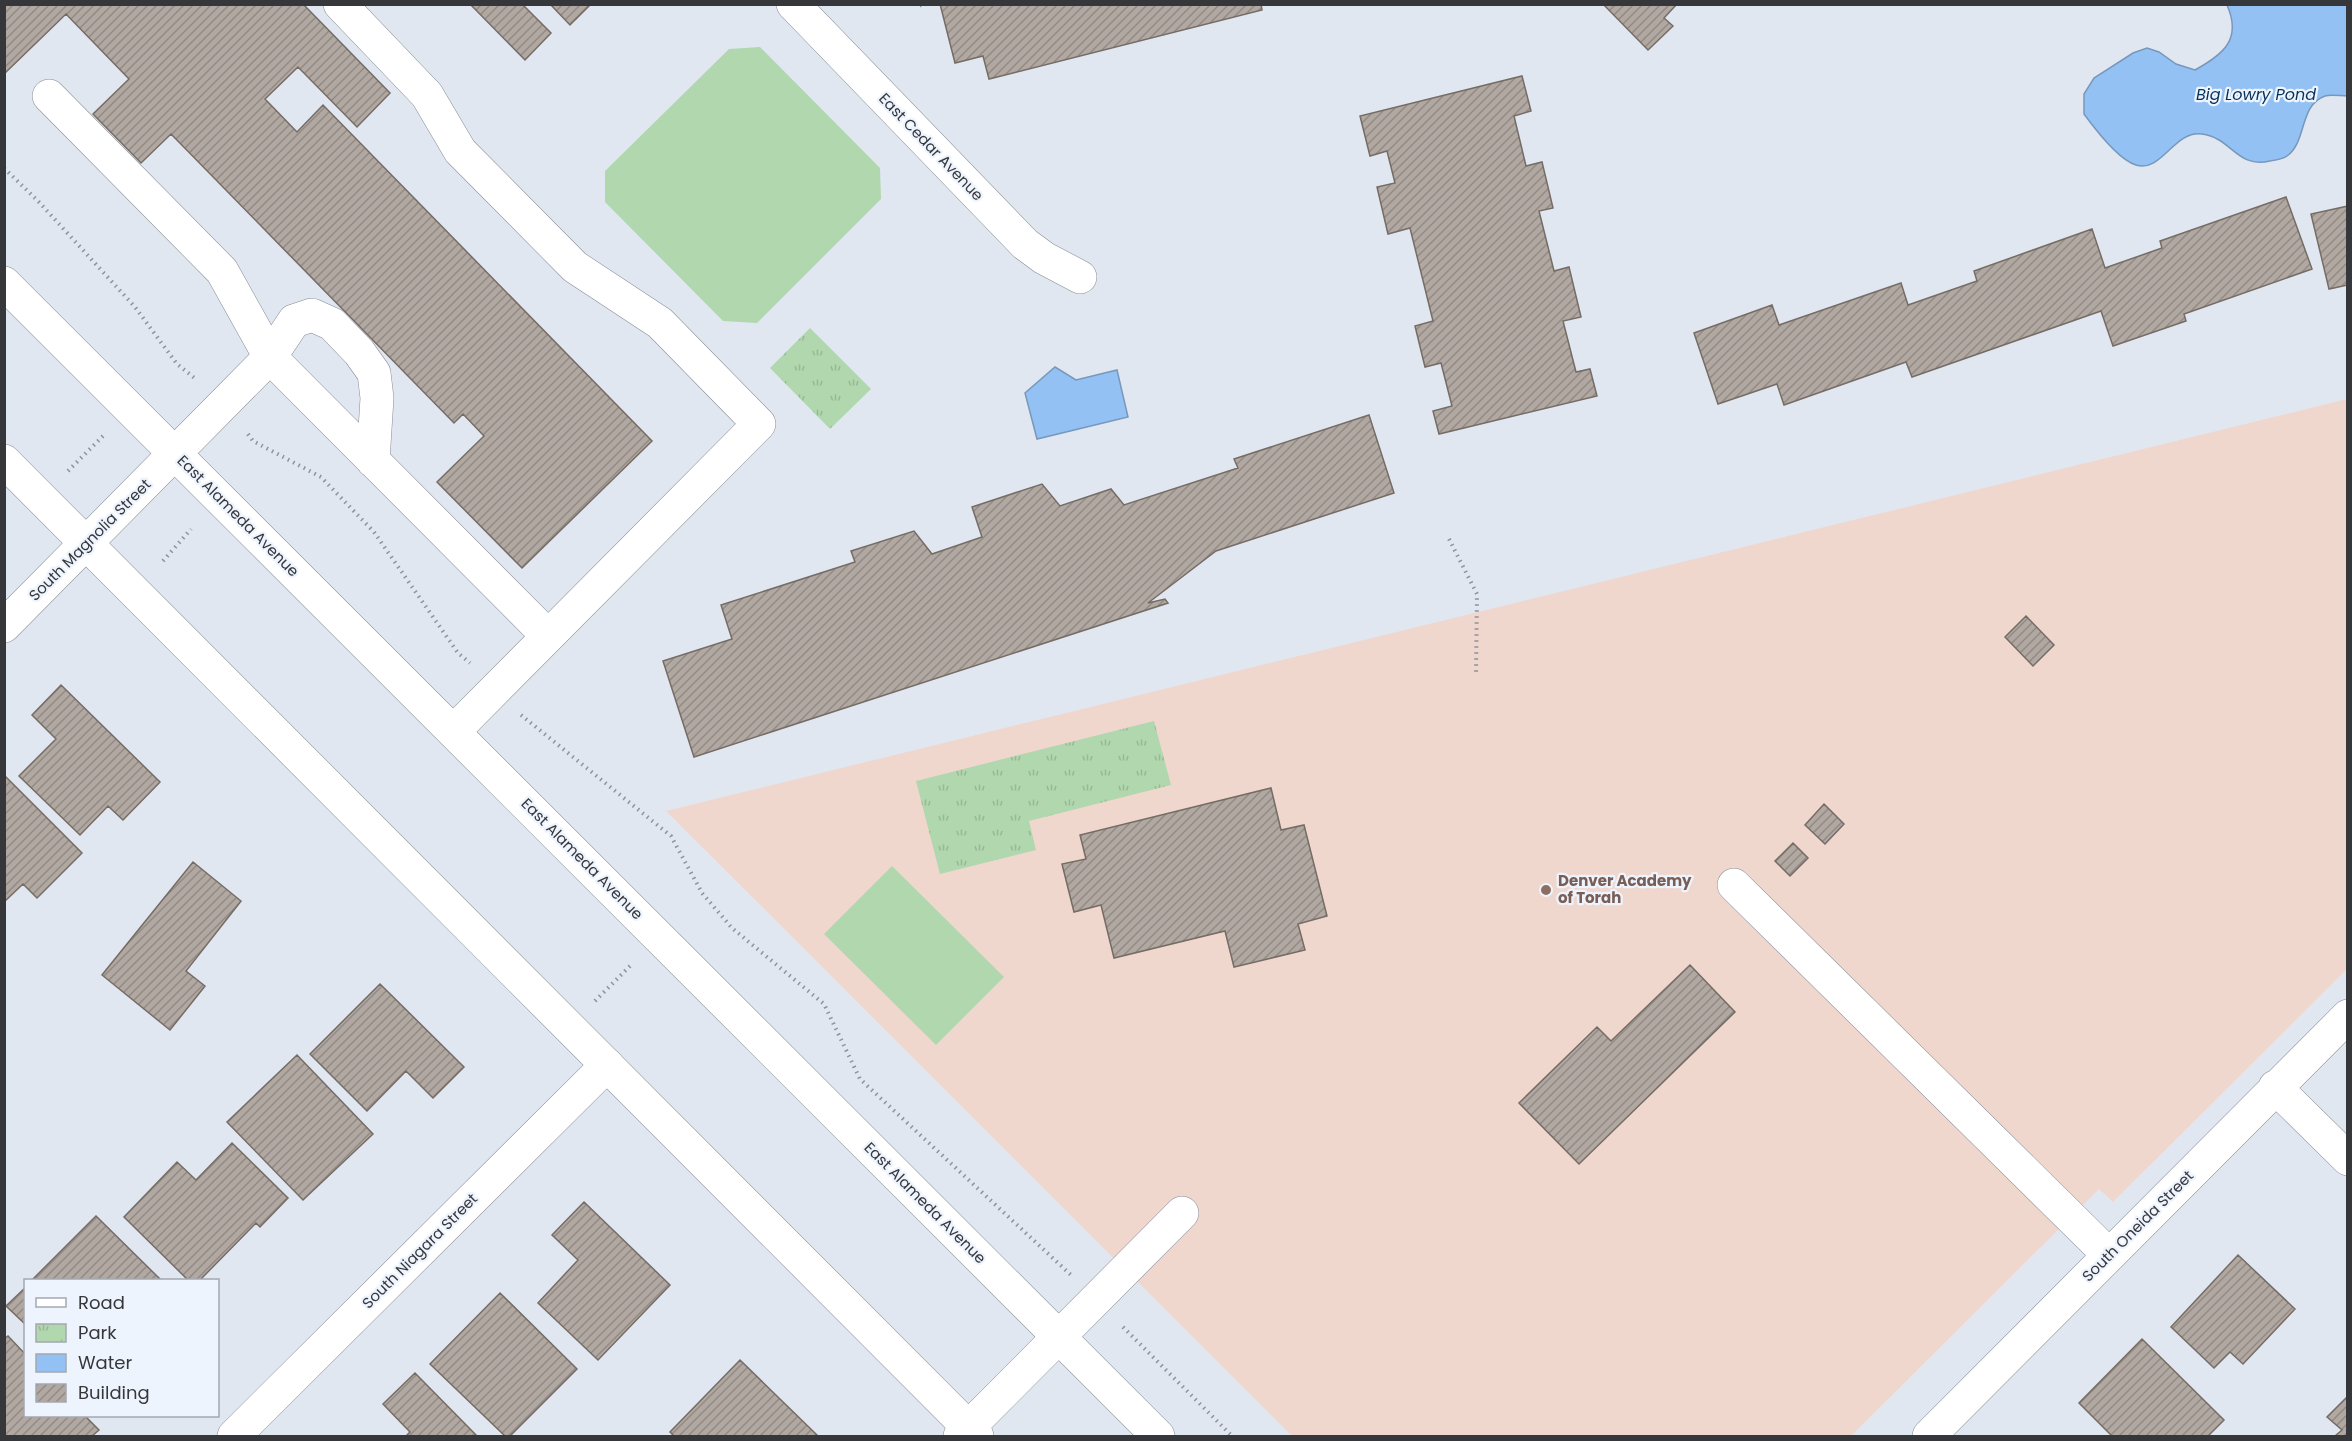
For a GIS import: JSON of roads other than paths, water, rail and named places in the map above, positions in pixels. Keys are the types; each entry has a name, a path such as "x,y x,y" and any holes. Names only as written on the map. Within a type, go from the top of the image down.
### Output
{"main road":[{"path":"340,4 427,95 460,152 575,267 660,323 759,423 454,731"},
{"name":"East Cedar Avenue","path":"792,4 1025,244 1044,258 1080,277"},
{"path":"49,96 222,271 270,357 547,635"},
{"name":"East Alameda Avenue","path":"4,283 1158,1437"},
{"name":"South Magnolia Street","path":"4,626 270,357 294,321 312,315 332,324 374,373 377,398 373,461"},
{"path":"4,461 607,1065 969,1434 1059,1337 1182,1213"},
{"path":"1734,885 2109,1255"},
{"name":"South Oneida Street","path":"1929,1437 2348,1016"},
{"name":"South Niagara Street","path":"234,1437 607,1065"},
{"path":"2275,1087 2348,1159"}],"water":[{"name":"Big Lowry Pond","path":"2227,5 2347,5 2347,96 2327,95 2317,101 2307,115 2298,142 2284,158 2250,161 2221,141 2202,134 2184,138 2153,163 2145,166 2136,165 2115,151 2084,114 2084,94 2094,78 2133,53 2147,48 2159,52 2176,64 2195,70 2214,58 2222,51 2231,36 2231,17"},
{"path":"1055,367 1076,380 1117,370 1128,417 1037,439 1025,393"}],"place":[{"name":"Denver Academy of Torah","path":"1546,890"}]}
